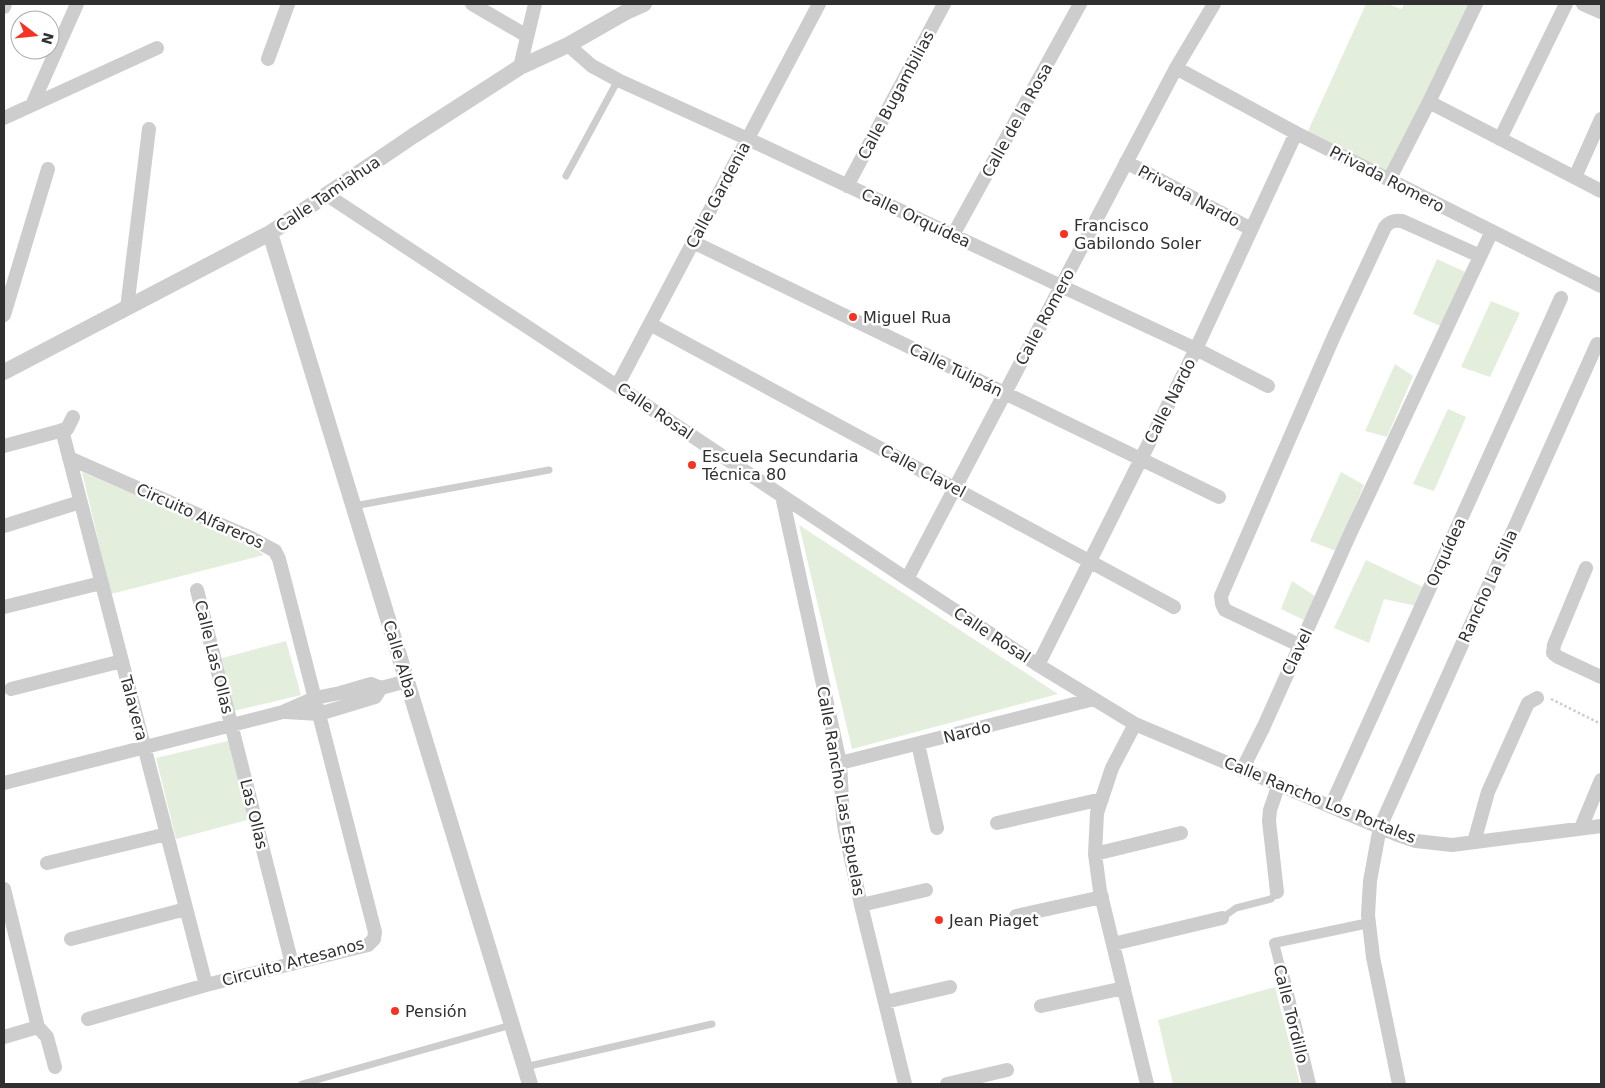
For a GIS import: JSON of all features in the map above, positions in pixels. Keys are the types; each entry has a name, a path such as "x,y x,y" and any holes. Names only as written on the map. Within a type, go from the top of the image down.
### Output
{"street":[{"path":"32,104 77,4"},
{"path":"268,59 288,4"},
{"path":"472,4 527,36"},
{"path":"520,68 534,4"},
{"name":"Calle Tamiahua","path":"4,372 270,233 413,136 520,68 568,45 626,8 644,4"},
{"name":"Calle Gardenia","path":"617,386 819,4"},
{"name":"Calle Bugambilias","path":"847,186 944,4"},
{"name":"Calle de la Rosa","path":"953,235 1080,4"},
{"name":"Calle Romero","path":"907,580 1176,68 1214,4"},
{"path":"1388,180 1429,102 1476,4"},
{"path":"1500,139 1566,4"},
{"path":"1583,4 1601,12"},
{"name":"Calle Orquídea","path":"568,45 592,66 618,80 1196,349 1268,386"},
{"path":"4,118 157,48"},
{"name":"Privada Romero","path":"1176,68 1296,133 1601,286"},
{"path":"1429,102 1601,191"},
{"path":"1575,177 1601,119"},
{"path":"127,308 149,129"},
{"name":"Calle Nardo","path":"1038,665 1196,349 1296,133"},
{"name":"Privada Nardo","path":"1126,162 1251,229"},
{"path":"4,315 48,169"},
{"name":"Calle Rosal","path":"327,194 907,580 1038,665 1135,724"},
{"path":"1299,645 1226,610 1222,604 1222,596 1334,336 1388,224 1396,220 1402,221 1480,256"},
{"name":"Clavel","path":"1242,770 1492,231"},
{"name":"Calle Alba","path":"270,233 530,1084"},
{"name":"Calle Tulipán","path":"693,242 1219,497"},
{"name":"Orquídea","path":"1331,806 1561,298"},
{"name":"Calle Clavel","path":"650,324 1174,607"},
{"name":"Rancho La Silla","path":"1400,1084 1373,957 1368,915 1370,881 1380,827 1597,344"},
{"path":"4,446 67,429 73,417"},
{"name":"Talavera","path":"62,430 206,986"},
{"name":"Circuito Alfareros","path":"69,458 250,538 275,551 279,559 315,698"},
{"name":"Calle Rancho Las Espuelas","path":"782,496 840,763 843,818 861,905 905,1084"},
{"path":"4,526 80,502"},
{"path":"1586,568 1554,645 1553,653 1601,676"},
{"path":"4,607 101,582"},
{"name":"Calle Las Ollas","path":"196,590 231,725"},
{"path":"11,689 122,661"},
{"path":"4,783 283,712 315,698 371,684 381,688 407,681"},
{"path":"283,712 319,714 375,697 381,688"},
{"name":"Circuito Artesanos","path":"88,1020 206,986 368,945 374,939 375,932 315,698"},
{"path":"1474,842 1488,792 1528,703 1537,698"},
{"name":"Nardo","path":"840,763 1094,699"},
{"path":"1135,724 1112,768 1097,814 1096,854 1102,897 1147,1084"},
{"name":"Calle Rancho Los Portales","path":"1135,724 1380,827 1416,840 1452,845 1601,826"},
{"name":"Las Ollas","path":"231,725 292,964"},
{"path":"918,744 937,828"},
{"path":"1581,828 1601,780"},
{"path":"1277,892 1269,821 1270,810 1278,784"},
{"path":"998,823 1102,800"},
{"path":"1096,854 1181,833"},
{"path":"47,863 166,834"},
{"path":"4,889 38,1027 47,1037 55,1067"},
{"path":"861,905 926,890"},
{"path":"1016,916 1102,897"},
{"path":"71,939 186,909"},
{"path":"1113,944 1222,918"},
{"name":"Calle Tordillo","path":"1308,1084 1274,943 1369,922"},
{"path":"885,1002 950,987"},
{"path":"1041,1006 1124,988"},
{"path":"4,1037 38,1027"},
{"path":"947,1084 1007,1070"}],"lane":[{"path":"566,176 618,80"},
{"path":"354,506 549,470"},
{"path":"1222,918 1236,908 1271,899 1277,892"},
{"path":"525,1067 712,1024"},
{"path":"302,1084 512,1025"}],"path":[{"path":"1537,698 1546,696 1601,724"}],"green space":[{"path":"1366,4 1388,4 1401,9 1405,4 1478,4 1389,180 1308,131"},
{"path":"1437,259 1472,275 1447,329 1413,314"},
{"path":"1491,301 1520,313 1490,377 1461,367"},
{"path":"1395,364 1413,376 1387,437 1365,431"},
{"path":"1448,409 1466,417 1434,491 1413,484"},
{"path":"82,472 233,536 264,555 111,594"},
{"path":"1341,472 1364,485 1336,551 1310,541"},
{"path":"799,525 1058,694 852,749"},
{"path":"1366,560 1425,588 1421,607 1384,599 1369,643 1334,628"},
{"path":"1292,581 1315,596 1304,620 1281,609"},
{"path":"286,641 301,695 234,711 222,658"},
{"path":"232,740 251,819 176,839 156,758"},
{"path":"1275,987 1300,1084 1173,1084 1158,1020"}],"place":[{"name":"Francisco Gabilondo Soler","path":"1064,234"},
{"name":"Miguel Rua","path":"853,317"},
{"name":"Escuela Secundaria Técnica 80","path":"692,465"},
{"name":"Jean Piaget","path":"939,920"},
{"name":"Pensión","path":"395,1011"}]}
